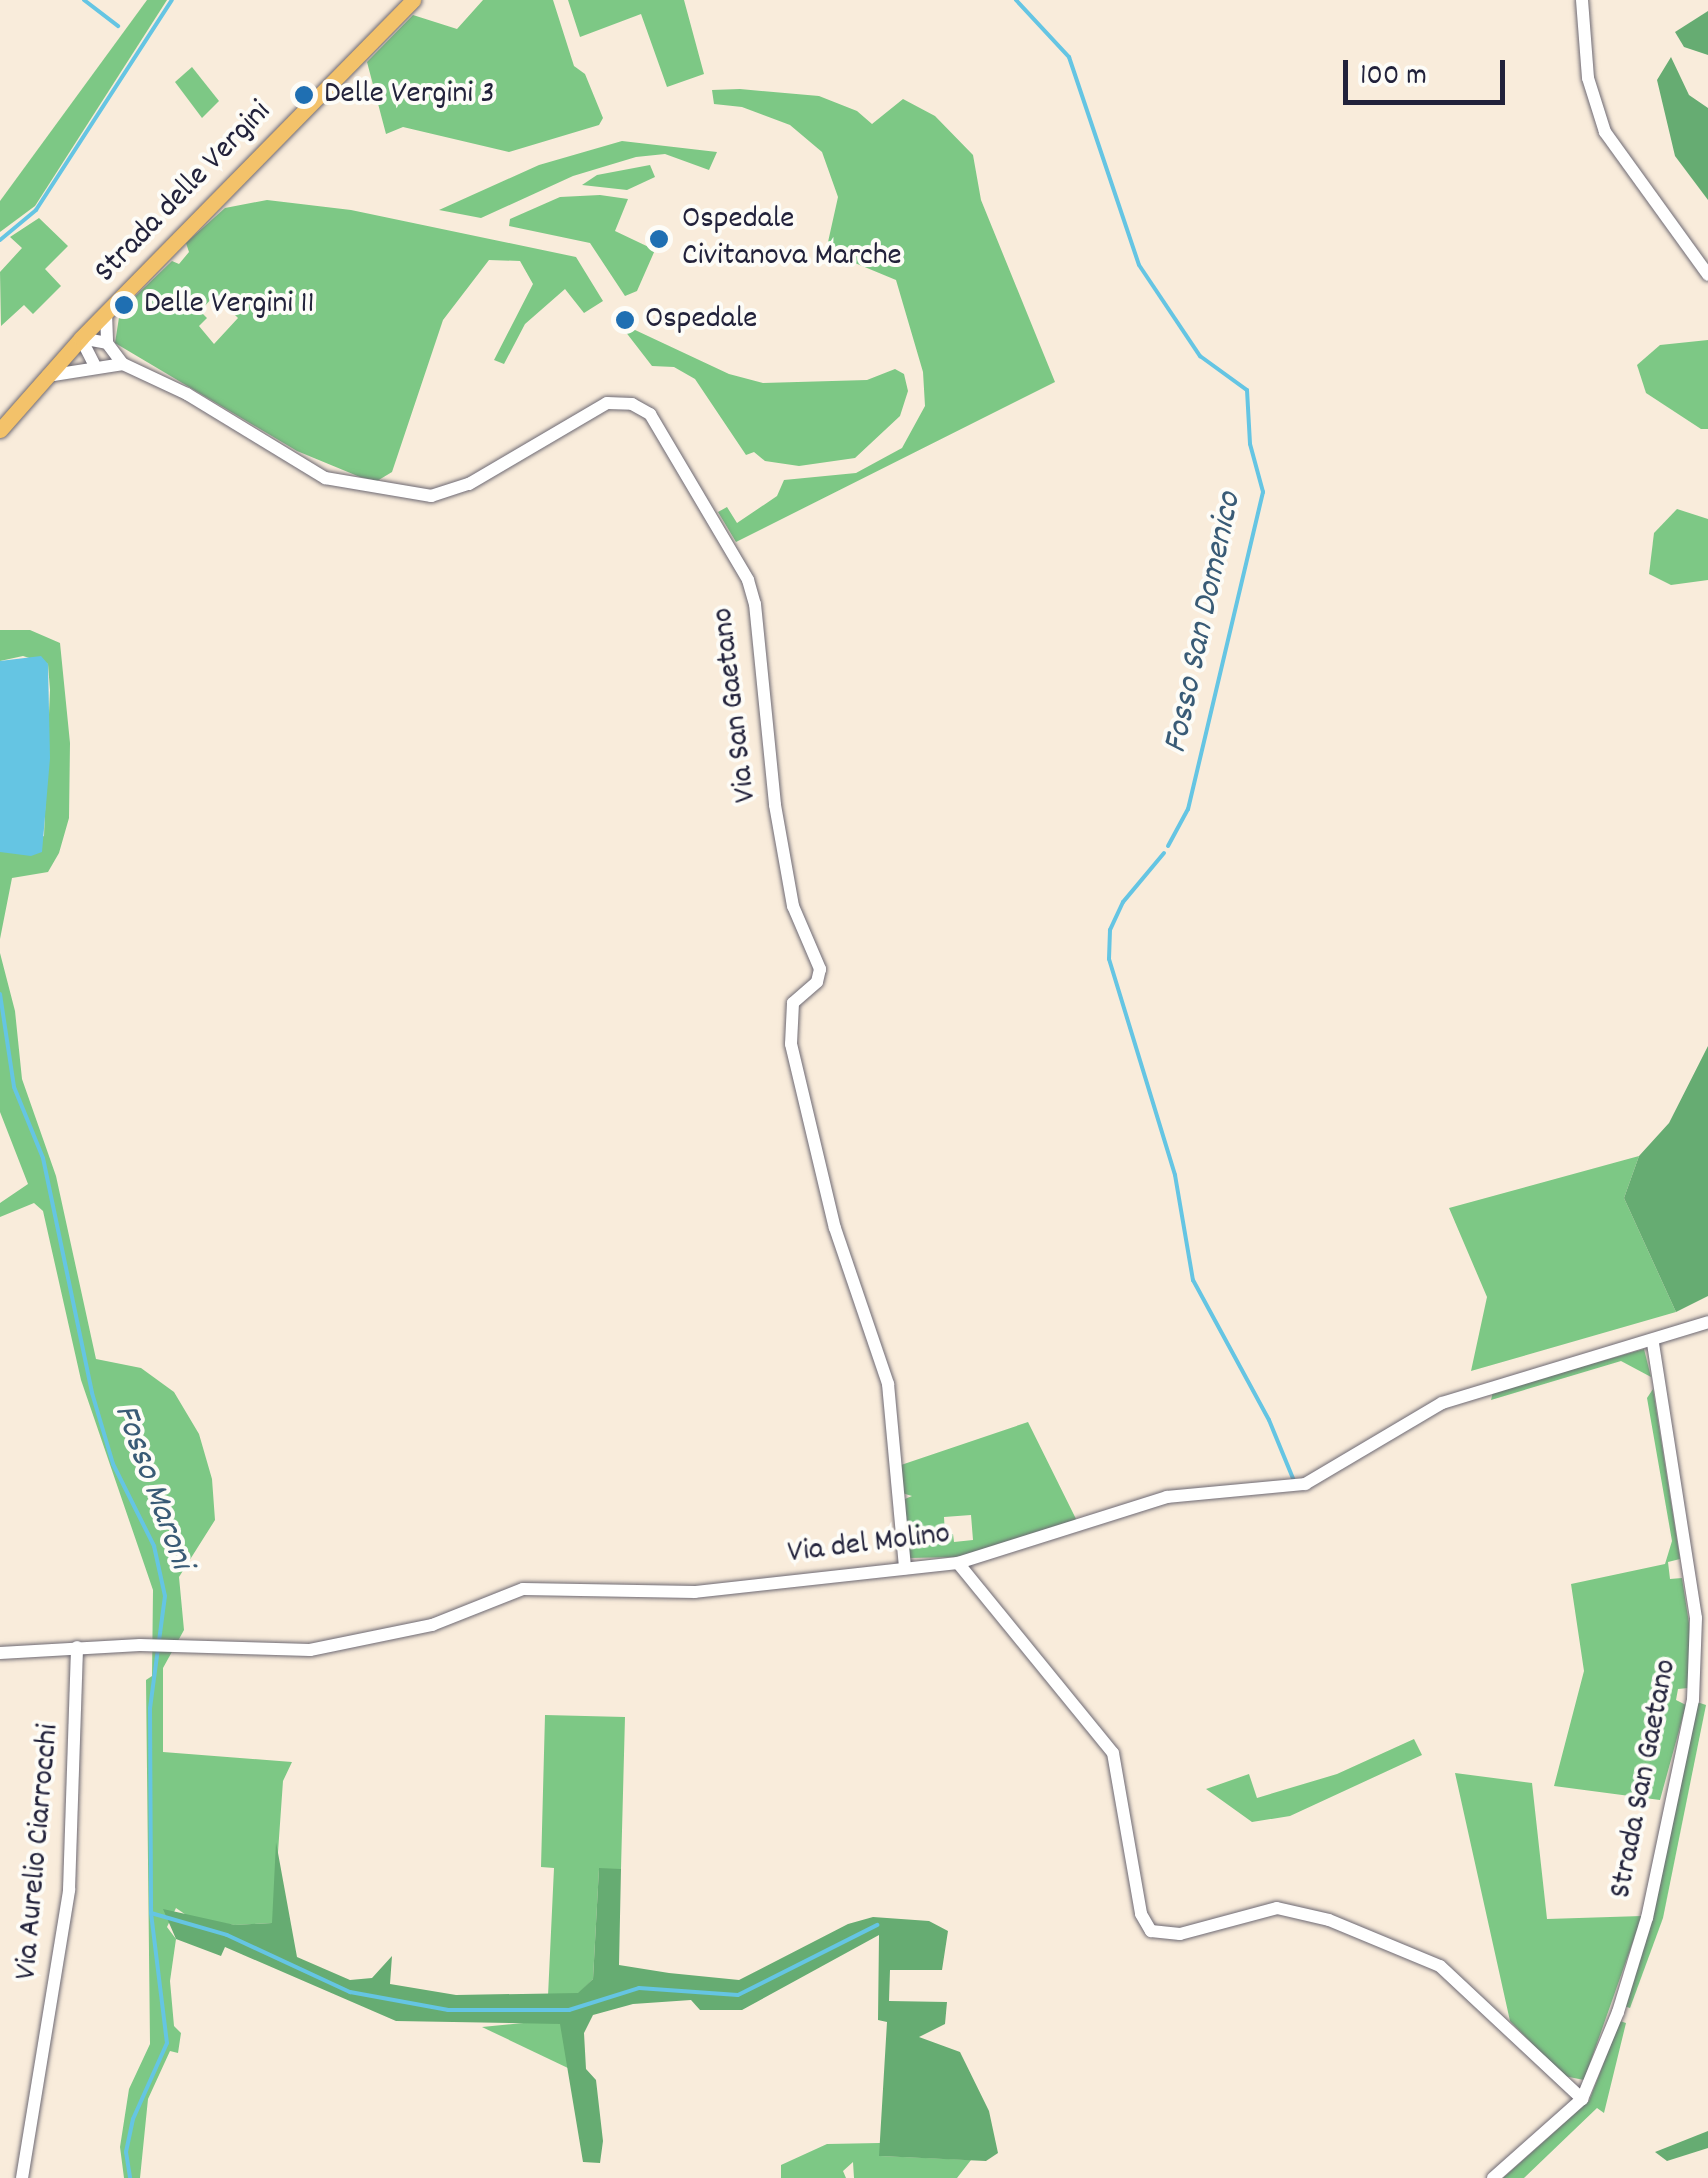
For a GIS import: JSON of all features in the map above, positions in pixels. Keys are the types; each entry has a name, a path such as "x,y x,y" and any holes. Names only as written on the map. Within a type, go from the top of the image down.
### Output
{"main road":[{"name":"Strada delle Vergini","path":"0,430 80,338 413,0"}],"street":[{"path":"1582,0 1588,78 1605,132 1708,275"},
{"path":"80,338 107,343 106,312"},
{"path":"80,338 94,364"},
{"name":"Via San Gaetano","path":"107,343 123,364"},
{"name":"Via San Gaetano","path":"44,376 94,364 123,364 187,394 325,478 431,496 469,484 607,402 632,404 650,414 748,580 755,604 774,805 792,906 820,969 817,982 792,1003 791,1044 835,1228 888,1384 906,1568"},
{"name":"Via del Molino","path":"0,1653 140,1645 336,1647 432,1625 534,1588 695,1592 958,1563 1167,1496 1280,1490 1305,1484 1442,1402 1653,1342 1708,1322"},
{"name":"Strada San Gaetano","path":"1494,2178 1582,2099 1618,2012 1647,1918 1697,1668 1696,1618 1653,1342"},
{"path":"958,1563 1113,1753 1141,1914 1151,1931 1180,1934 1278,1908 1329,1920 1440,1966 1582,2099"},
{"name":"Via Aurelio Ciarrocchi","path":"22,2178 69,1890 77,1647"}],"green space":[{"path":"147,0 167,0 35,206 0,232 0,201"},
{"path":"483,0 553,0 574,66 585,74 603,118 599,125 509,152 403,127 386,134 367,62 413,15 457,29"},
{"path":"568,0 684,0 704,74 667,87 641,14 580,37"},
{"path":"1708,11 1708,55 1684,47 1675,32"},
{"path":"1671,57 1689,95 1708,108 1708,200 1675,156 1657,80"},
{"path":"192,67 219,101 202,118 175,82"},
{"path":"712,90 819,96 857,111 872,124 903,99 935,116 973,155 981,200 1055,382 736,542 718,512 727,507 737,523 777,496 784,480 856,473 902,448 925,406 923,372 896,280 826,251 838,197 822,152 790,125 742,107 714,104"},
{"path":"622,141 717,152 709,170 665,154 636,157 573,176 481,218 439,210 539,165"},
{"path":"650,165 655,177 627,190 582,185 597,175"},
{"path":"600,195 628,199 615,231 655,250 637,291 625,296 590,243 509,226 510,219 560,197"},
{"path":"267,200 351,210 576,257 603,301 584,313 565,289 525,324 504,364 494,360 533,284 520,261 489,260 443,320 392,472 377,481 360,477 297,451 115,343 120,311 172,261 179,264 189,252 186,243 225,208","holes":["215,295 238,318 214,344 199,326 207,318 200,311"]},
{"path":"39,218 68,246 45,269 61,286 33,314 24,305 1,326 0,272 22,248 10,237"},
{"path":"618,322 729,374 763,383 867,380 895,369 904,374 908,391 900,416 855,458 799,466 765,461 754,452 746,455 695,379 674,367 652,366"},
{"path":"1708,340 1708,429 1701,429 1646,393 1637,365 1660,345"},
{"path":"1677,509 1708,519 1708,580 1671,585 1649,574 1654,533"},
{"path":"0,630 30,630 60,643 70,743 69,818 59,853 48,872 12,878 0,939 0,852 44,836 50,690 48,664 23,656 0,661"},
{"path":"0,953 15,1011 22,1079 56,1176 96,1359 141,1368 174,1392 199,1434 212,1479 215,1520 179,1577 184,1630 163,1668 163,1752 292,1762 283,1781 273,1923 235,1925 192,1919 176,1908 167,1927 176,1939 170,1981 174,2026 181,2033 178,2053 170,2051 148,2099 140,2178 124,2178 120,2147 129,2089 150,2044 146,1680 152,1676 153,1590 81,1380 43,1211 34,1203 0,1217 0,1203 28,1184 0,1112"},
{"path":"1708,1046 1708,1296 1676,1312 1624,1198 1639,1156 1669,1123"},
{"path":"1639,1156 1624,1198 1676,1312 1471,1371 1487,1297 1449,1208"},
{"path":"1644,1349 1651,1377 1621,1361 1491,1400 1493,1392"},
{"path":"1653,1389 1680,1559 1668,1562 1670,1579 1682,1578 1691,1636 1688,1688 1678,1689 1676,1700 1686,1705 1660,1800 1554,1786 1584,1671 1571,1584 1665,1564 1672,1541 1647,1398"},
{"path":"1028,1422 1077,1521 959,1557 909,1558 905,1499 912,1496 902,1493 901,1465","holes":["971,1515 973,1540 954,1542 953,1534 945,1535 944,1517"]},
{"path":"1697,1702 1706,1705 1663,1918 1630,2008 1624,2006"},
{"path":"545,1715 625,1717 621,1869 599,1869 593,1979 578,1994 548,1996 554,1868 541,1867"},
{"path":"1414,1739 1422,1755 1290,1816 1252,1822 1206,1789 1249,1774 1257,1798 1337,1774"},
{"path":"1455,1773 1532,1783 1547,1919 1642,1916 1584,2080 1564,2076 1510,2021"},
{"path":"276,1842 297,1957 350,1980 372,1978 392,1956 390,1984 456,1995 578,1993 593,1979 599,1868 621,1869 619,1965 739,1980 848,1924 873,1917 929,1921 948,1931 942,1970 890,1970 889,2001 947,2002 945,2024 919,2037 960,2052 989,2111 998,2153 986,2161 879,2156 887,2022 878,2020 879,1935 742,2010 700,2010 691,2000 633,2004 593,2015 584,2033 586,2069 596,2080 603,2141 600,2163 583,2162 560,2024 396,2021 225,1947 221,1956 176,1939 163,1909 235,1925 272,1923"},
{"path":"544,2021 561,2024 570,2069 482,2027"},
{"path":"1620,2021 1626,2023 1604,2113 1597,2108 1524,2178 1503,2178 1589,2101"},
{"path":"1708,2131 1708,2148 1667,2161 1655,2152"},
{"path":"880,2143 880,2156 971,2160 957,2178 854,2178 853,2162 843,2171 846,2178 781,2178 781,2165 827,2144"}],"water":[{"path":"41,656 48,664 50,758 42,852 31,856 0,852 0,661"}],"waterway":[{"path":"84,0 118,26"},
{"path":"0,240 36,210 172,0"},
{"name":"Fosso San Domenico","path":"1016,0 1069,57 1139,265 1200,356 1247,390 1250,444 1263,492 1188,809 1168,846"},
{"name":"Fosso San Domenico","path":"1164,853 1123,902 1110,930 1109,959 1175,1175 1193,1280 1269,1420 1294,1481"},
{"name":"Fosso Maroni","path":"0,994 14,1087 43,1158 92,1393 113,1464 154,1546 165,1596 150,1708 151,1913 167,2043 133,2119 126,2152 130,2178"},
{"path":"151,1913 227,1935 350,1992 448,2010 569,2010 639,1988 738,1995 877,1925"}],"place":[{"name":"Delle Vergini 3","path":"304,95"},
{"name":"Ospedale Civitanova Marche","path":"659,239"},
{"name":"Delle Vergini 11","path":"124,305"},
{"name":"Ospedale","path":"625,320"}]}
